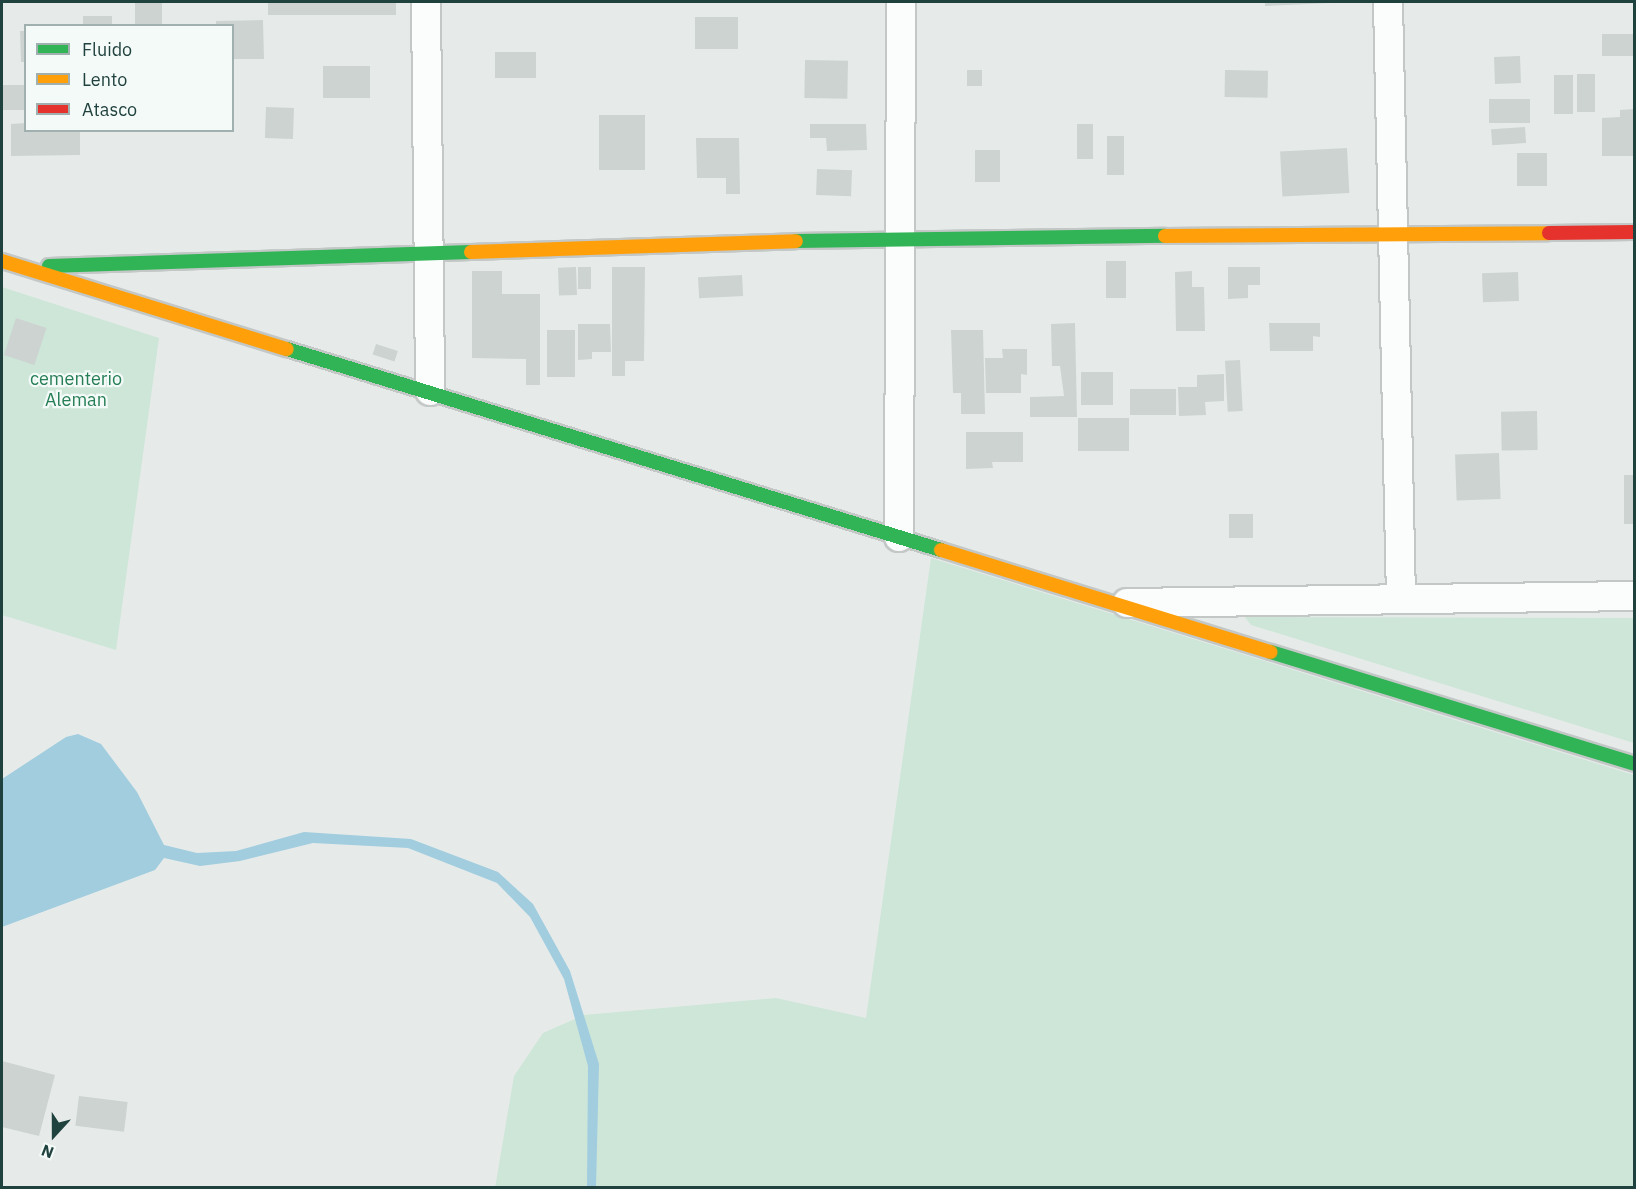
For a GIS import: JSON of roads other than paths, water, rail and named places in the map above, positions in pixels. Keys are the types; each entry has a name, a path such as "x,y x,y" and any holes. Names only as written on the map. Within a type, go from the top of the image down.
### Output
{"street":[{"path":"426,2 430,390"},
{"path":"899,537 901,2"},
{"path":"1388,2 1401,599"},
{"path":"21,267 900,238 1635,232"},
{"path":"2,261 430,390 1635,764"},
{"path":"1112,603 1635,596"}],"water":[{"path":"78,734 101,744 137,792 164,845 197,853 236,851 304,832 411,839 498,872 533,904 570,971 599,1064 596,1187 587,1187 588,1066 564,979 530,917 497,883 408,848 313,843 240,861 200,866 164,858 155,870 2,927 2,779 66,737"}],"park label":[{"name":"cementerio Aleman","path":"76,390"}]}
